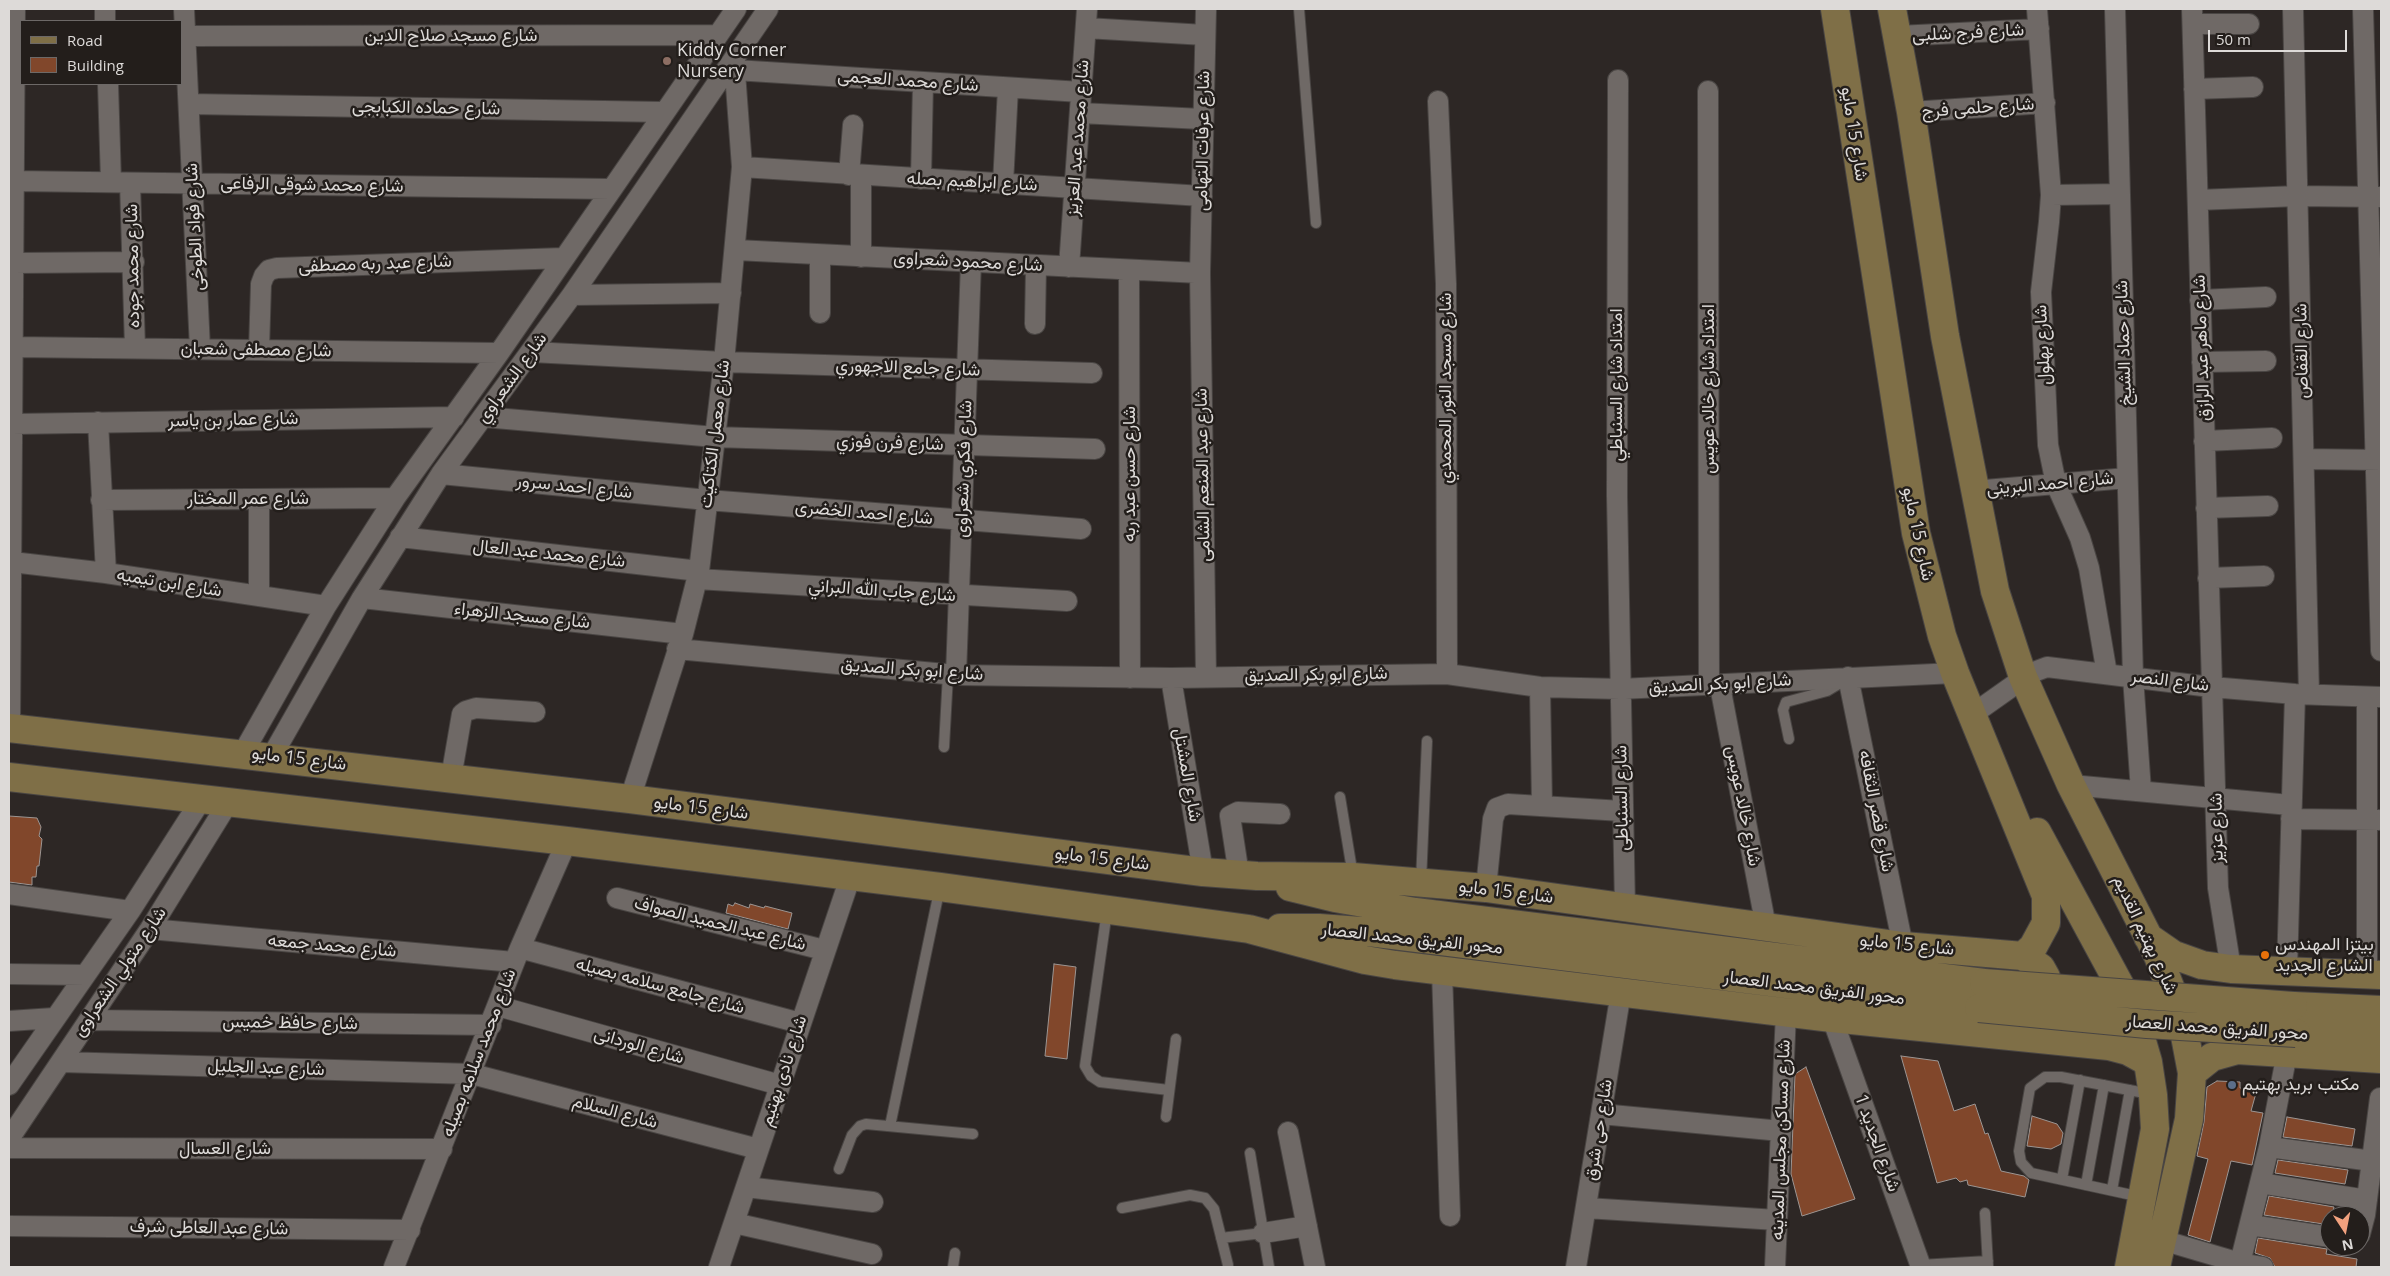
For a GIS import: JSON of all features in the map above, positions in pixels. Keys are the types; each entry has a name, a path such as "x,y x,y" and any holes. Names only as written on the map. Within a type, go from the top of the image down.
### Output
{"main road":[{"name":"شارع 15 مايو","path":"9,728 272,756 630,799 1204,872 1248,875 1353,877 1486,888 1903,946 2023,956 2033,947 2043,930 2047,910 2046,896 1955,673 1942,636 1918,541 1906,481 1835,9"},
{"path":"1892,9 1911,112 1944,336 1973,490 1995,591 2023,678"},
{"name":"شارع بهتيم القديم","path":"2023,678 2071,784 2172,987 2181,1015 2192,1073 2188,1119 2156,1267"},
{"path":"1973,714 2123,991 2137,1022 2148,1062 2142,1092 2155,1129 2129,1267"},
{"path":"9,777 851,875 1249,929 1365,960 1832,1018 2016,1035 2119,1048 2148,1062"},
{"name":"محور الفريق محمد العصار","path":"1248,875 1335,898 1415,912 1722,952 1984,983 2381,1010"},
{"name":"محور الفريق محمد العصار","path":"1249,929 1318,928 1361,931 1979,1008 2147,1024 2381,1037"},
{"path":"2148,937 2174,955 2188,960 2231,969 2374,975"},
{"path":"2016,1035 2035,1026 2043,1018 2050,998 2046,977 2032,961 2023,956"},
{"path":"2231,969 2219,981 2212,996 2210,1012 2214,1028 2223,1042 2237,1050"},
{"path":"2192,1073 2212,1058 2237,1050 2381,1059"}],"street":[{"path":"9,728 14,347 12,209 14,181 15,9"},
{"name":"شارع فواد الطوخى","path":"184,9 200,349"},
{"name":"شارع الشعراوي","path":"244,753 326,606 395,498 499,353 663,112 736,9"},
{"name":"شارع الشعراوي","path":"272,756 362,598 441,474 532,352 734,64 768,9"},
{"name":"شارع عرفات التهامى","path":"1200,273 1206,9"},
{"name":"شارع بهلول","path":"2037,9 2051,195 2041,292 2048,445 2056,484 2080,538 2089,568 2106,674"},
{"name":"شارع حماد الشيخ","path":"2115,9 2132,677 2141,791"},
{"name":"شارع القفاص","path":"2287,970 2291,812 2302,694 2305,459 2293,9"},
{"path":"2364,9 2375,197 2381,651"},
{"path":"2193,17 2249,24"},
{"name":"شارع ماهر عبد الرازق","path":"2193,17 2211,687"},
{"path":"1086,18 1205,35"},
{"name":"شارع محمد عبد العزيز","path":"1069,267 1086,18"},
{"name":"شارع فرج شلبى","path":"1898,36 2039,29"},
{"name":"شارع مسجد صلاح الدين","path":"186,36 716,36"},
{"name":"شارع محمد العجمى","path":"734,64 923,83 1081,92"},
{"name":"شارع معمل الكتاكيت","path":"630,799 680,641 698,575 724,362 736,250 742,167 734,64"},
{"name":"امتداد شارع السنباطي","path":"1618,80 1620,689"},
{"path":"921,179 923,83"},
{"name":"شارع محمد جوده","path":"108,85 134,262 134,348"},
{"path":"2194,89 2253,87"},
{"path":"1003,184 1008,88"},
{"name":"امتداد شارع خالد عويس","path":"1708,91 1715,686"},
{"name":"شارع مسجد النور المحمدي","path":"1438,101 1446,284 1446,674"},
{"name":"شارع حلمى فرج","path":"1911,112 2044,103"},
{"name":"شارع حماده الكبابجى","path":"189,104 663,112"},
{"path":"1080,114 1202,119"},
{"path":"853,125 861,257"},
{"name":"شارع ابراهيم بصله","path":"742,167 1202,196"},
{"name":"شارع محمد شوقى الرفاعى","path":"14,181 610,189"},
{"path":"2051,195 2120,194"},
{"path":"2198,200 2298,196 2375,197"},
{"name":"شارع محمود شعراوى","path":"736,250 820,256 1200,273"},
{"path":"820,256 820,313"},
{"name":"شارع عبد ربه مصطفى","path":"258,350 261,284 269,270 277,268 563,258"},
{"path":"14,263 134,262"},
{"name":"شارع فكري شعراوى","path":"952,675 960,596 971,262"},
{"path":"1035,324 1036,266"},
{"name":"شارع حسن عبد ربه","path":"1129,270 1130,678"},
{"name":"شارع عبد المنعم الشامى","path":"1200,273 1206,676"},
{"path":"572,295 731,293"},
{"path":"2200,300 2266,297"},
{"name":"شارع مصطفى شعبان","path":"14,347 499,353"},
{"name":"شارع جامع الاجهوري","path":"532,352 724,362 1092,373"},
{"path":"2202,362 2266,361"},
{"name":"شارع فرن فوزي","path":"484,416 715,437 1095,450"},
{"name":"شارع عمار بن ياسر","path":"13,424 454,417"},
{"path":"98,422 106,573"},
{"path":"2204,441 2272,438"},
{"path":"2305,459 2379,460"},
{"name":"شارع احمد سرور","path":"441,474 707,500"},
{"name":"شارع احمد البرينى","path":"1973,490 2127,478"},
{"name":"شارع عمر المختار","path":"101,500 395,498"},
{"path":"259,499 259,596"},
{"name":"شارع احمد الخضرى","path":"707,500 1080,529"},
{"path":"2206,508 2268,506"},
{"name":"شارع محمد عبد العال","path":"400,537 698,575"},
{"name":"شارع ابن تيميه","path":"12,562 106,573 326,606"},
{"name":"شارع جاب الله البراني","path":"698,575 960,596 1067,601"},
{"path":"2208,578 2264,576"},
{"name":"شارع مسجد الزهراء","path":"362,598 680,641"},
{"name":"شارع ابو بكر الصديق","path":"680,641 952,675 1171,678 1446,674 1540,687 1620,689 1715,686 1848,677 1955,673"},
{"name":"شارع النصر","path":"1973,714 2023,678 2039,668 2047,667 2211,687 2374,697"},
{"name":"شارع قصر الثقافه","path":"1848,677 1903,946"},
{"name":"شارع المشتل","path":"1171,678 1204,872"},
{"name":"شارع خالد عويس","path":"1715,686 1766,927"},
{"path":"1540,687 1542,806"},
{"name":"شارع عزيز","path":"2211,687 2218,888 2231,969"},
{"name":"شارع السنباطى","path":"1620,689 1625,907"},
{"path":"2374,697 2374,975"},
{"path":"451,778 462,714 476,708 535,712"},
{"path":"2071,784 2216,798 2291,812 2374,820"},
{"name":"شارع متولي الشعراوى","path":"9,1085 130,911 201,800"},
{"name":"شارع متولي الشعراوى","path":"9,1138 150,930 228,803"},
{"path":"1486,888 1493,819 1497,808 1508,804 1622,811"},
{"path":"1248,875 1230,816 1238,812 1280,814"},
{"name":"شارع محمد سلامه بصيله","path":"394,1267 472,1074 517,955 567,841"},
{"name":"شارع نادى بهتيم","path":"719,1267 824,950 851,875"},
{"path":"9,894 130,911"},
{"name":"شارع عبد الحميد الصواف","path":"617,898 824,950"},
{"name":"شارع محمد جمعه","path":"150,930 517,955"},
{"name":"شارع جامع سلامه بصيله","path":"517,955 800,1023"},
{"path":"1442,970 1450,1216"},
{"path":"9,974 85,975"},
{"name":"شارع حى شرق","path":"1576,1267 1621,992"},
{"name":"شارع الوردانى","path":"498,1006 780,1085"},
{"name":"شارع مساكن مجلس المدينه","path":"1775,1267 1786,1012"},
{"path":"9,1021 54,1018"},
{"name":"شارع الجديد 1","path":"1832,1018 1920,1266"},
{"name":"شارع حافظ خميس","path":"89,1020 490,1025"},
{"path":"2240,1264 2269,1147 2287,1053"},
{"name":"شارع عبد الجليل","path":"61,1062 472,1074"},
{"name":"شارع السلام","path":"472,1074 758,1149"},
{"path":"2366,1206 2380,1098"},
{"path":"1601,1114 1781,1132"},
{"path":"1288,1132 1315,1267"},
{"path":"2269,1147 2372,1161"},
{"name":"شارع العسال","path":"9,1148 442,1149"},
{"path":"2260,1183 2367,1200"},
{"path":"746,1187 874,1202"},
{"path":"1586,1208 1777,1220"},
{"path":"734,1223 872,1254"},
{"path":"2250,1225 2320,1236"},
{"name":"شارع عبد العاطى شرف","path":"9,1226 410,1230"},
{"path":"1264,1233 1307,1226"},
{"path":"2162,1240 2240,1264 2263,1267"}],"lane":[{"path":"1299,9 1316,223"},
{"path":"944,747 952,675"},
{"path":"1789,739 1783,710 1786,702 1827,691 1848,677"},
{"path":"1421,882 1427,741"},
{"path":"1340,798 1353,877"},
{"path":"890,1126 940,887"},
{"path":"1108,910 1085,1066 1091,1076 1100,1082 1169,1090"},
{"path":"1166,1117 1176,1039"},
{"path":"2112,1190 2142,1092 2053,1076 2037,1081 2030,1088 2018,1151 2021,1162 2031,1172 2143,1197"},
{"path":"2062,1179 2080,1080"},
{"path":"2086,1185 2104,1085"},
{"path":"839,1168 855,1130 866,1124 972,1134"},
{"path":"1250,1153 1269,1267"},
{"path":"1122,1208 1190,1196 1200,1196 1208,1201 1214,1209 1228,1265"},
{"path":"1920,1266 1988,1264 1985,1214"},
{"path":"1221,1238 1264,1233"},
{"path":"953,1267 955,1253"}],"building":[{"path":"9,816 37,818 41,827 39,836 42,839 39,866 37,866 36,877 32,877 32,885 9,882"},
{"path":"735,903 749,908 750,904 792,913 788,929 726,913 728,904 733,906"},
{"path":"1054,964 1076,967 1067,1059 1045,1056"},
{"path":"1901,1056 1938,1061 1954,1111 1975,1104 1985,1134 1988,1133 2001,1171 2024,1176 2029,1180 2025,1197 1968,1185 1967,1180 1960,1182 1956,1178 1937,1183"},
{"path":"1806,1067 1855,1199 1802,1216 1791,1174 1795,1074"},
{"path":"2217,1081 2240,1082 2240,1088 2256,1093 2251,1111 2263,1113 2252,1165 2231,1161 2210,1242 2188,1235 2208,1159 2197,1156 2204,1122 2207,1087"},
{"path":"2032,1116 2057,1124 2063,1133 2061,1144 2051,1149 2027,1146"},
{"path":"2287,1117 2355,1129 2352,1146 2283,1137"},
{"path":"2278,1160 2348,1170 2345,1184 2275,1173"},
{"path":"2269,1196 2328,1206 2320,1206 2320,1223 2264,1215"},
{"path":"2258,1238 2320,1248 2320,1256 2357,1259 2356,1267 2275,1267 2270,1258 2255,1253"}],"place":[{"name":"Kiddy Corner Nursery","path":"667,61"},
{"name":"بيتزا المهندس الشارع الجديد","path":"2265,955"},
{"name":"مكتب بريد بهتيم","path":"2232,1085"}]}
